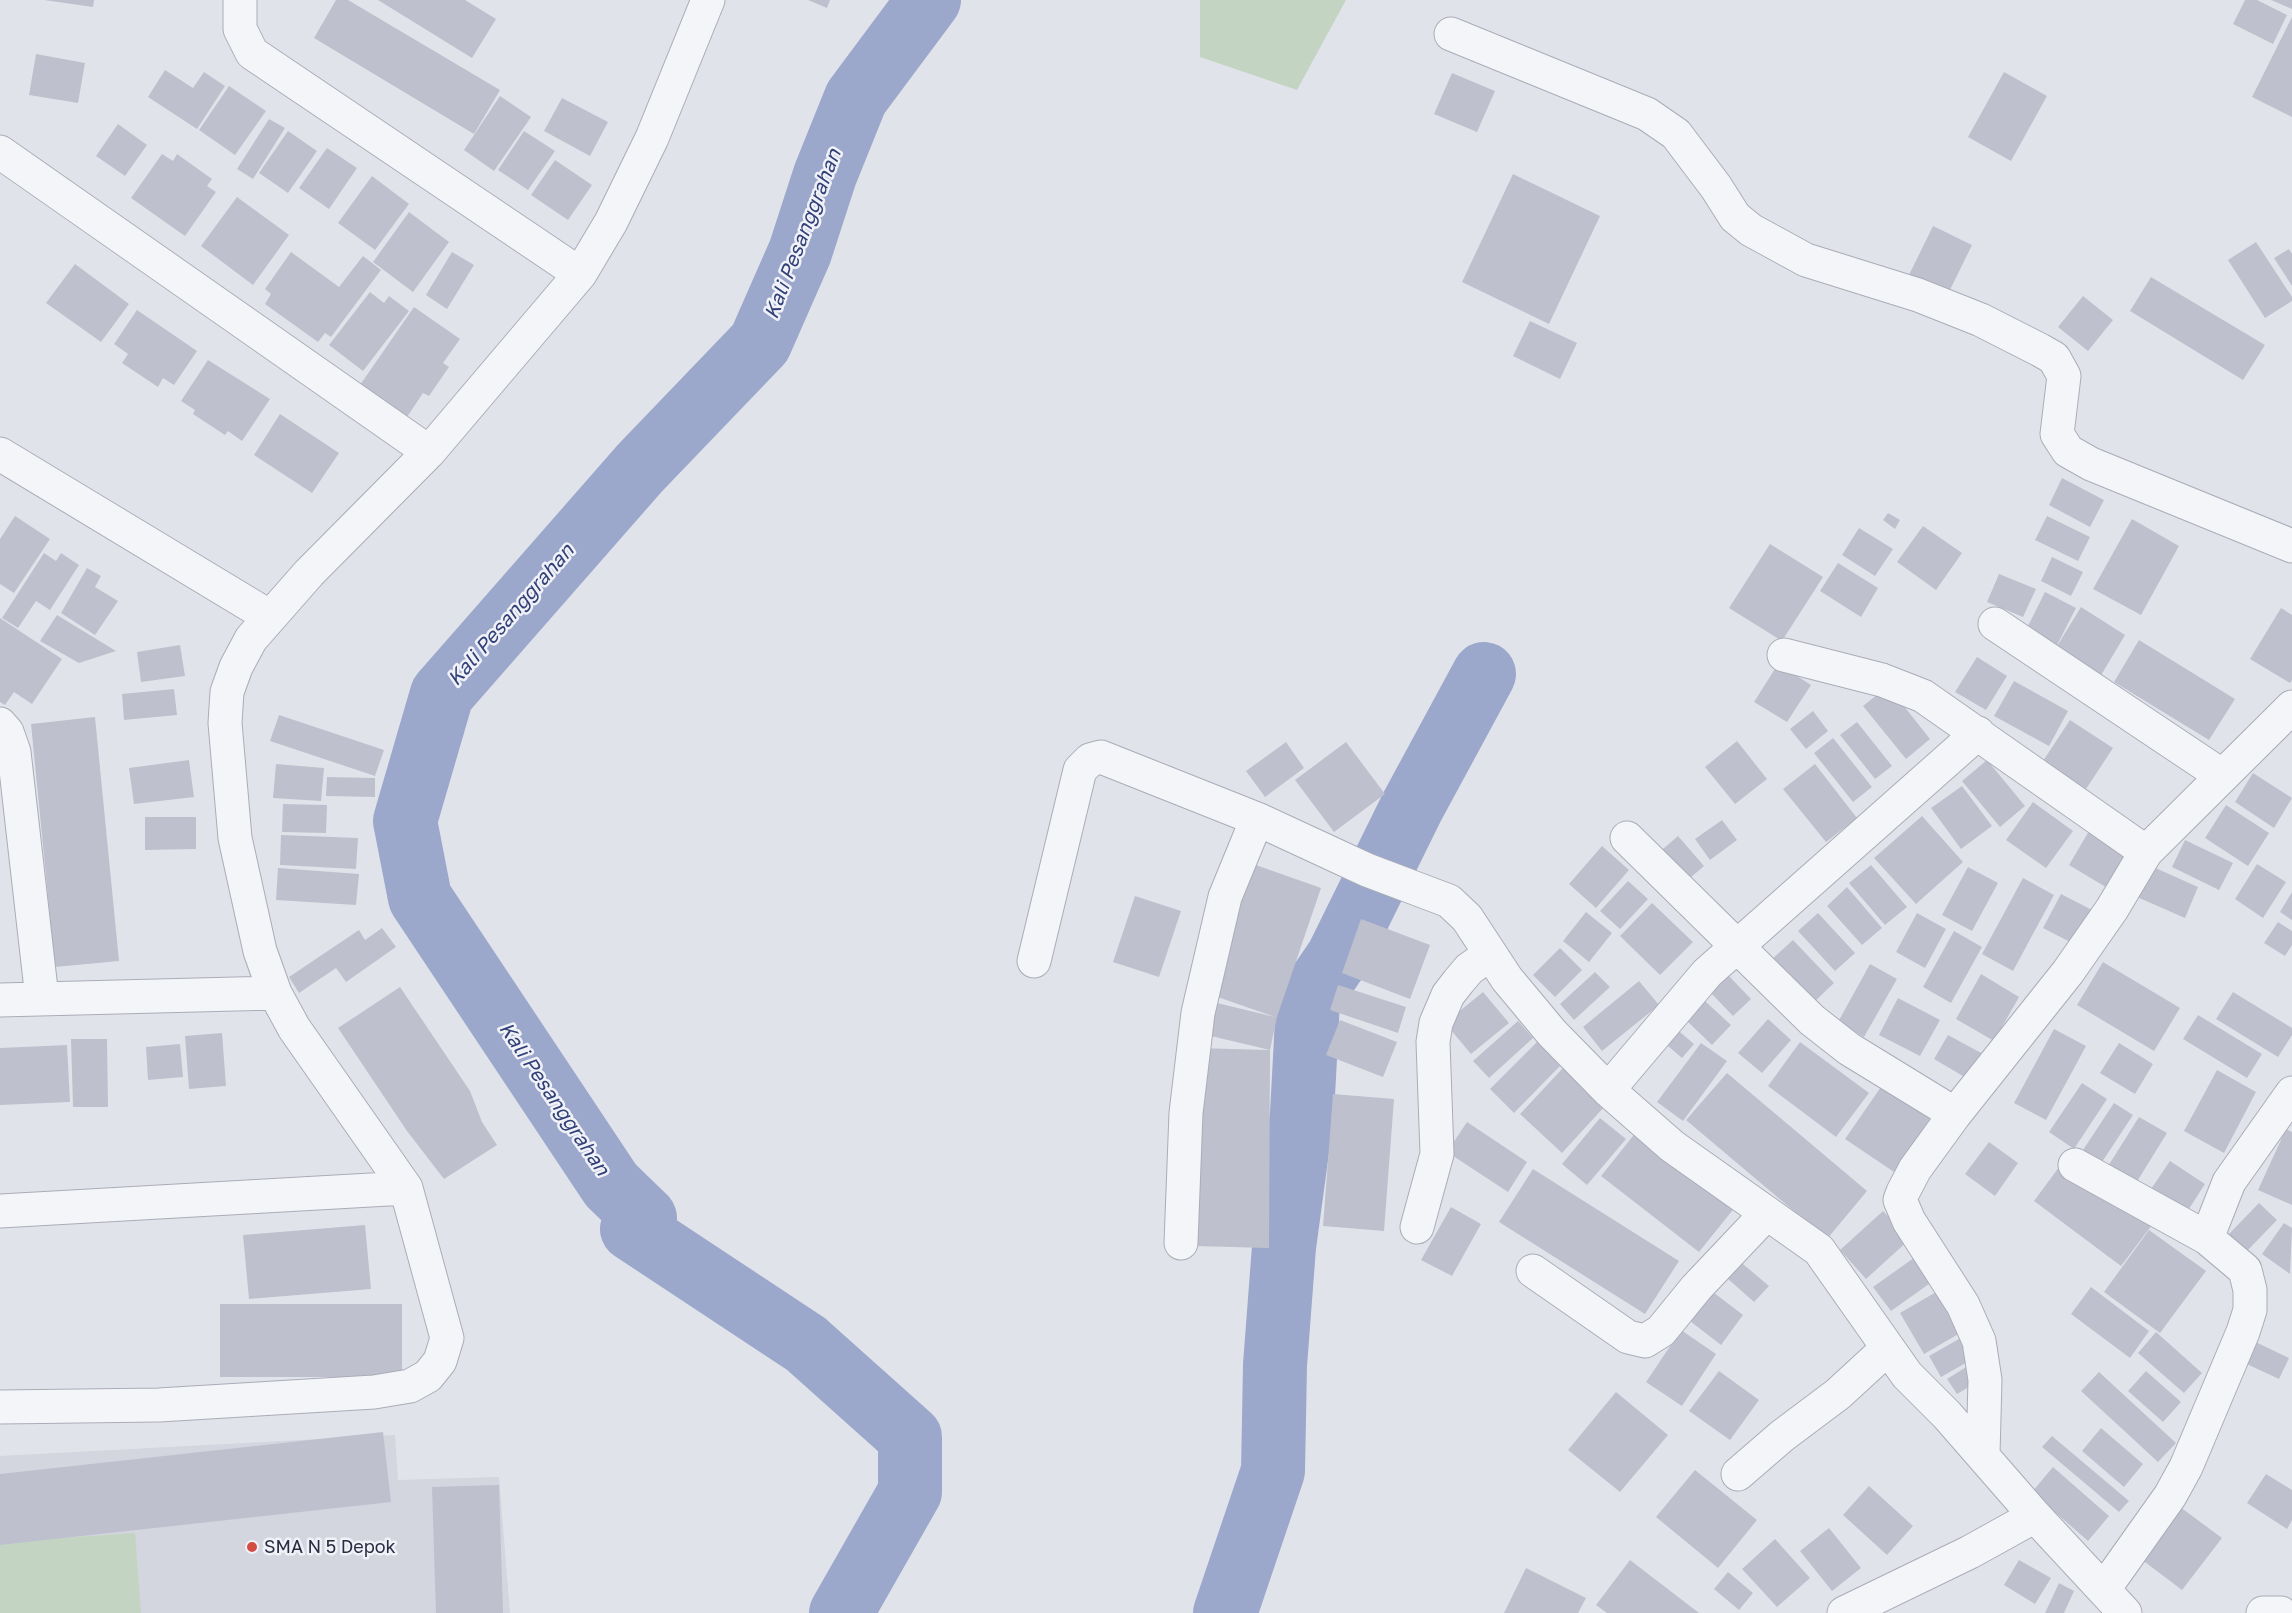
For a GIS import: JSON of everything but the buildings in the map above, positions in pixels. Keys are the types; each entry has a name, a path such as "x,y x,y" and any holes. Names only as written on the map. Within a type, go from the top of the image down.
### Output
{"street":[{"path":"240,0 240,29 252,53 580,274"},
{"path":"0,1407 159,1405 374,1392 410,1386 428,1376 440,1361 447,1338 406,1188 294,1028 275,993 260,951 236,838 225,723 227,692 236,667 251,639 309,573 429,452 580,274 611,222 652,138 708,0"},
{"path":"1452,34 1647,114 1676,134 1716,187 1735,217 1751,230 1806,260 1918,295 1981,320 2054,358 2064,376 2057,434 2068,452 2121,477 2292,546"},
{"path":"0,152 429,452"},
{"path":"0,454 270,617"},
{"path":"1995,624 2221,775"},
{"path":"1784,656 1882,680 1923,696 2146,852"},
{"path":"1983,1454 1985,1380 1979,1341 1963,1305 1909,1221 1900,1200 1915,1169 1955,1114 2068,972 2112,909 2146,852 2292,707"},
{"path":"0,724 7,732 14,752 42,998"},
{"path":"1608,1090 1707,973 1791,902 1978,733"},
{"path":"1034,961 1080,770 1090,760 1101,757 1257,819 1380,875 1458,907 1490,954 1552,1032 1608,1090 1672,1146 1819,1250 1907,1375 1983,1454 2035,1516 2126,1613"},
{"path":"1181,1243 1187,1102 1198,1012 1225,897 1257,819"},
{"path":"1627,838 1812,1020 1849,1049 1955,1114"},
{"path":"1417,1227 1437,1155 1434,1042 1436,1023 1448,995 1458,982 1469,969 1490,954"},
{"path":"0,1000 275,993"},
{"path":"2207,1238 2229,1182 2292,1093"},
{"path":"2075,1165 2207,1238 2245,1270 2250,1290 2250,1310 2224,1380 2186,1467 2170,1496 2104,1589"},
{"path":"0,1211 406,1188"},
{"path":"1533,1271 1628,1337 1645,1341 1661,1331 1696,1288 1767,1213"},
{"path":"1738,1474 1782,1436 1838,1394 1888,1348"},
{"path":"1844,1613 1939,1568 2035,1516"},
{"path":"2263,1613 2281,1613"}],"shaded area":[{"name":"SMA N 5 Depok","path":"395,1435 398,1480 499,1477 510,1613 0,1613 0,1456"}],"green space":[{"path":"1200,0 1346,0 1297,90 1200,57"},
{"path":"135,1533 141,1613 0,1613 0,1542"}],"waterway":[{"name":"Kali Pesanggrahan","path":"841,1613 910,1492 910,1437 806,1344 632,1229 645,1218 611,1185 420,898 405,821 442,694 640,468 760,343 800,252 825,175 856,98 929,0"},
{"path":"1225,1613 1273,1471 1275,1365 1284,1247 1302,1114 1308,1001 1338,957 1412,807 1484,674"}],"place":[{"name":"SMA N 5 Depok","path":"252,1547"}]}
